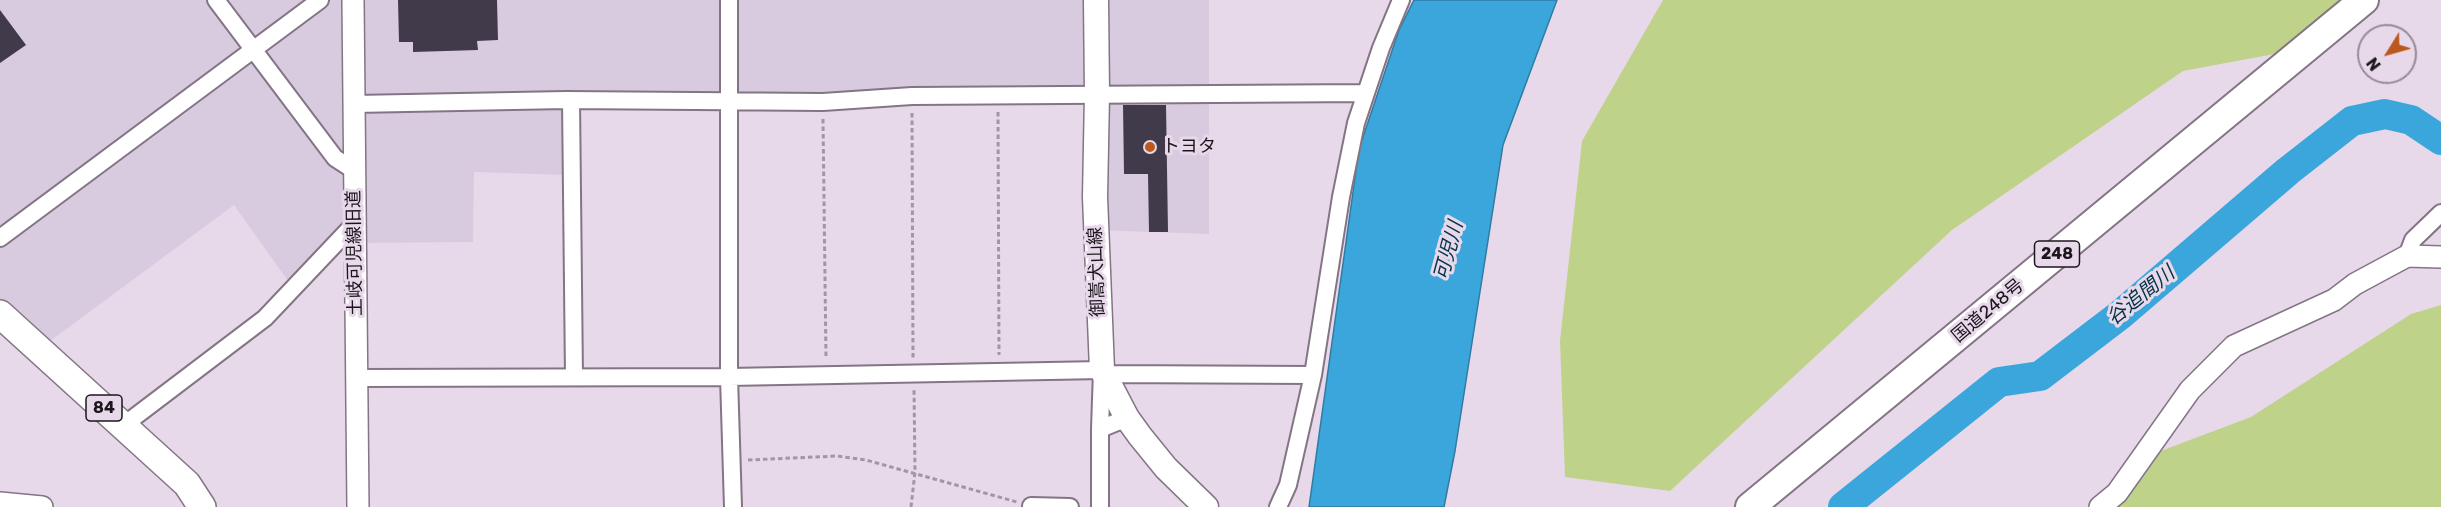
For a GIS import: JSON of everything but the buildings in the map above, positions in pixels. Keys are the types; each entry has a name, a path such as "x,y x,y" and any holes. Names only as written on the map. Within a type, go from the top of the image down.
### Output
{"highway":[{"name":"国道248号","path":"1750,507 2364,0"}],"main road":[{"name":"御嵩犬山線","path":"1096,0 1095,196 1103,372 1127,418 1166,468 1202,506"},
{"name":"84","path":"0,314 187,484 202,507"}],"street":[{"path":"216,0 335,158 355,171"},
{"path":"0,238 320,0"},
{"name":"土岐可児線旧道","path":"353,0 358,507"},
{"path":"729,0 729,377 733,507"},
{"path":"1278,507 1288,485 1313,375 1341,197 1356,123 1380,48 1401,0"},
{"path":"354,104 571,100 823,102 912,96 1366,93"},
{"path":"571,100 574,377"},
{"path":"2407,256 2413,240 2441,213"},
{"path":"124,425 265,318 355,223"},
{"path":"2100,507 2117,493 2190,390 2234,346 2334,300 2355,284 2407,256 2441,257"},
{"path":"357,378 729,377 999,372 1313,375"},
{"path":"1100,507 1103,372"},
{"path":"1100,429 1127,418"},
{"path":"0,503 42,507"},
{"path":"1031,506 1070,507"}],"path":[{"path":"998,95 999,372"},
{"path":"911,507 915,472 912,96"},
{"path":"823,102 826,375"},
{"path":"732,460 837,456 866,460 1031,506"}],"shaded area":[{"path":"0,0 1209,0 1209,234 1096,230 1097,95 566,100 565,175 474,172 473,242 355,243 355,224 293,288 234,205 38,350 0,314"}],"green space":[{"path":"1663,0 2358,0 2323,45 2183,71 1952,230 1670,491 1565,477 1560,341 1582,141"},
{"path":"2441,305 2441,507 2112,507 2129,463 2251,417 2411,314"}],"water":[{"name":"可児川","path":"1414,0 1557,0 1503,145 1455,451 1444,507 1309,507 1359,149 1399,30"}],"waterway":[{"name":"谷追間川","path":"1843,507 1999,382 2040,376 2120,315 2288,171 2352,121 2385,114 2411,120 2441,140"}],"place":[{"name":"トヨタ","path":"1150,147"}]}
